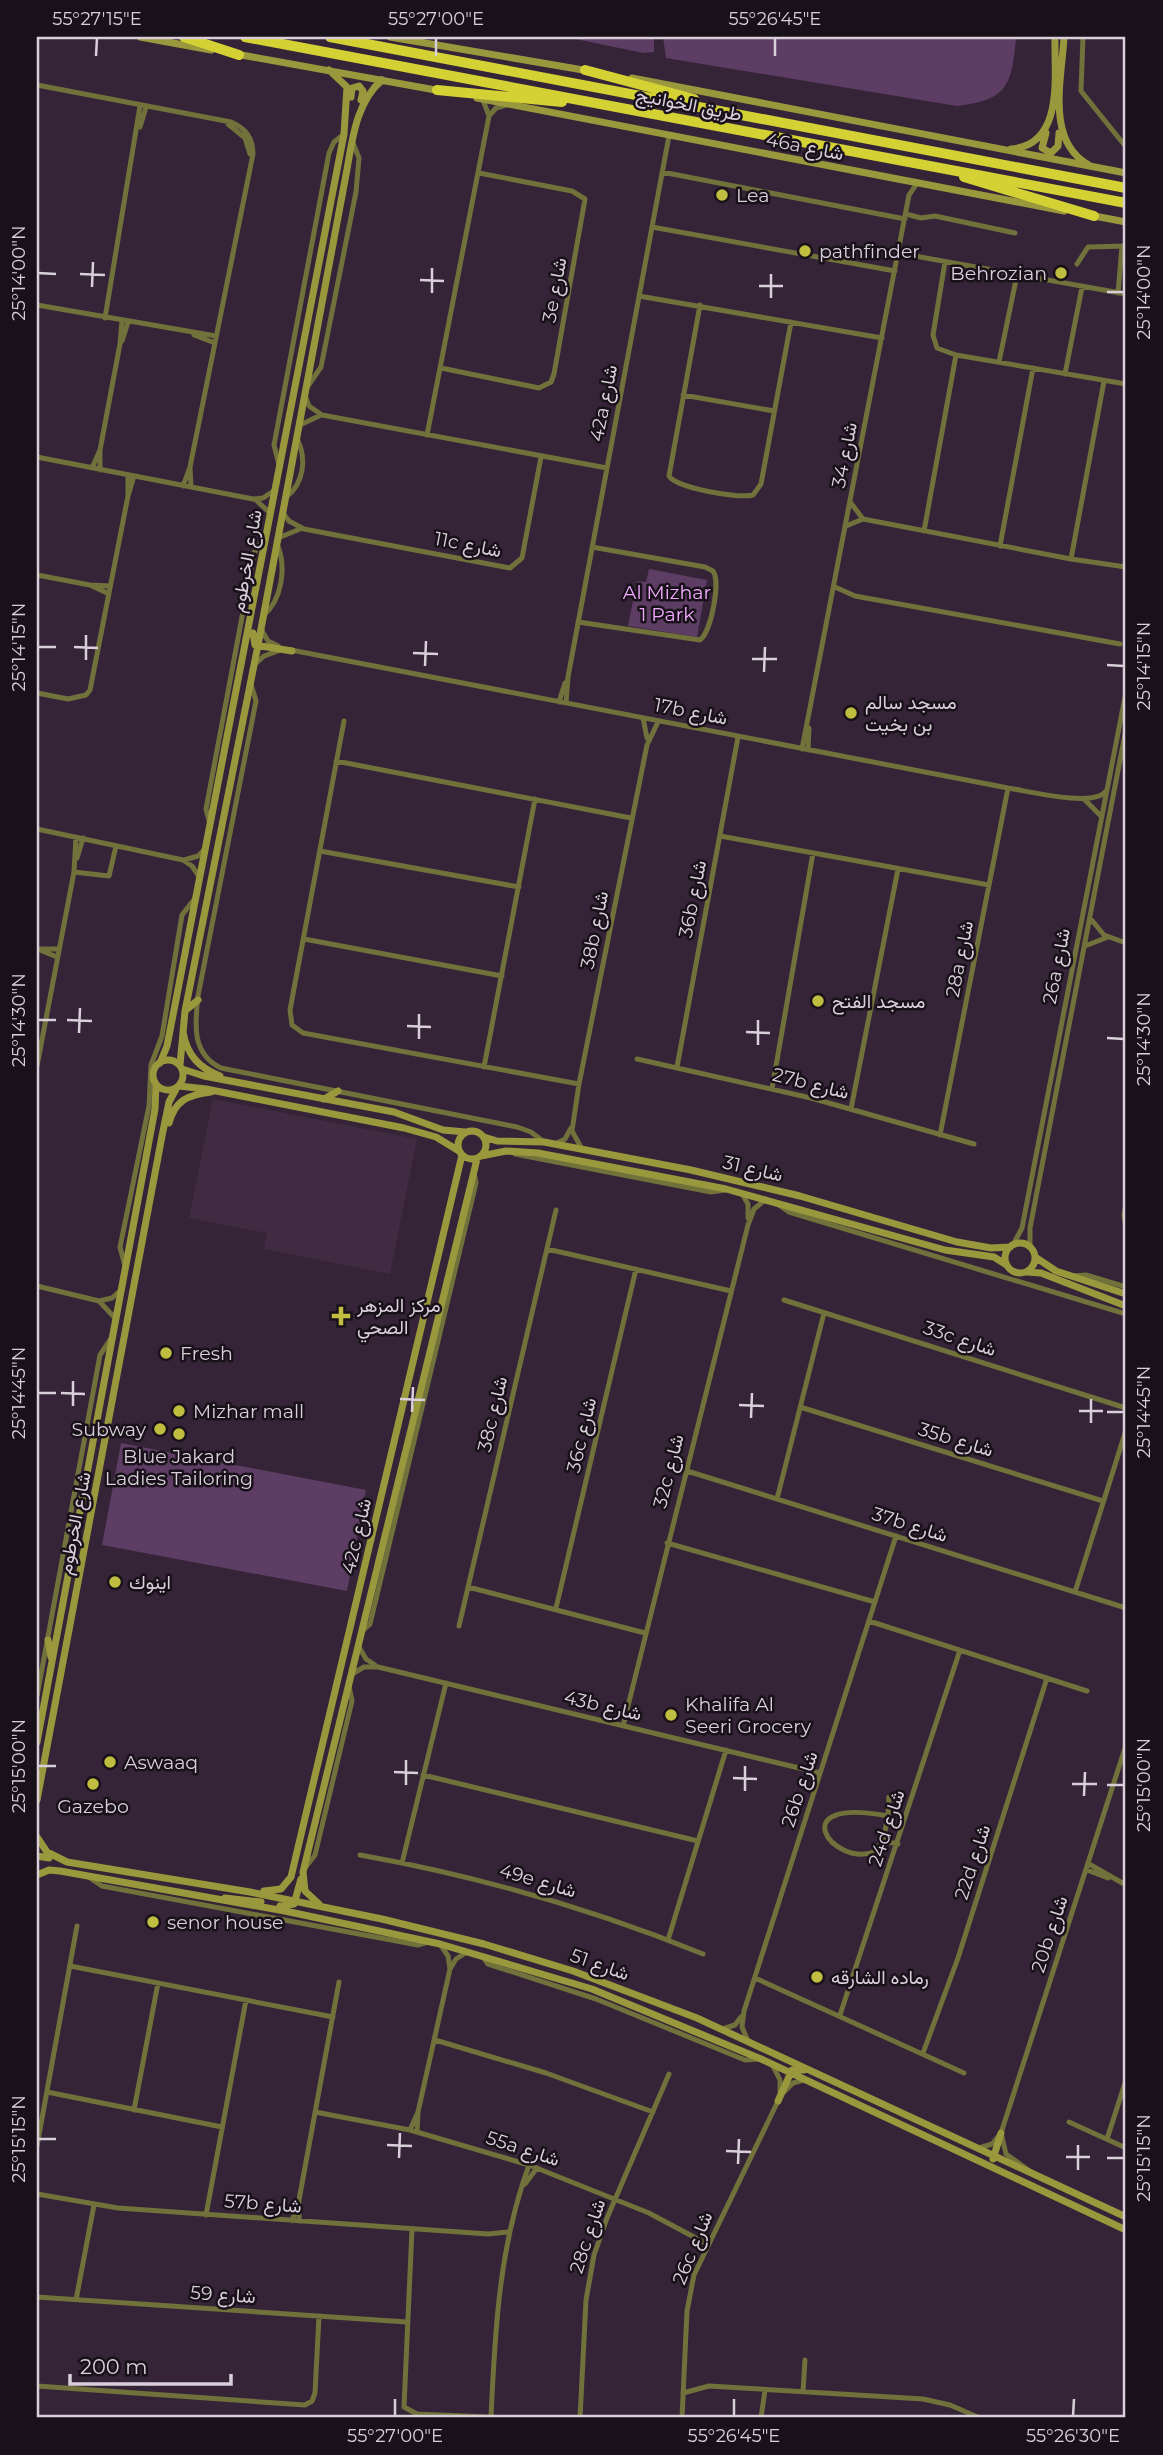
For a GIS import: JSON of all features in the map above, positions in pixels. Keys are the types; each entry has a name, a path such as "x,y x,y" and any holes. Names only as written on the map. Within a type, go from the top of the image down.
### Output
{"highway":[{"path":"184,37 239,55"},
{"name":"طريق الخوانيج","path":"245,37 1126,203"},
{"name":"طريق الخوانيج","path":"330,37 1126,188"},
{"path":"584,70 758,118"},
{"path":"437,90 555,103 572,100"},
{"path":"954,171 976,182 1094,216"}],"street":[{"name":"46a شارع","path":"140,37 437,90 1126,222"},
{"path":"390,37 584,70 1126,173"},
{"path":"1055,37 1050,123 1042,147 1049,153 1058,146 1064,37"},
{"path":"1083,37 1081,91 1126,147"},
{"name":"شارع الخرطوم","path":"160,1063 167,1046 260,577 344,134 347,87 328,71"},
{"name":"شارع الخرطوم","path":"181,1067 182,1027 353,143 365,97 382,80"},
{"path":"37,85 236,124 252,144 252,160 190,467 183,485"},
{"path":"347,111 351,90 359,86 363,91 359,115"},
{"path":"427,435 489,116 486,104 481,99"},
{"path":"489,116 496,108 511,104"},
{"path":"101,318 144,107"},
{"path":"1060,121 1067,146 1080,160 1096,168"},
{"path":"1001,149 1029,145 1039,138 1050,123"},
{"path":"280,467 274,445 327,167 331,147 344,134"},
{"name":"42a شارع","path":"562,703 669,136"},
{"path":"353,143 359,158 356,192 321,367 306,392 313,410 322,415 606,470"},
{"name":"3e شارع","path":"441,368 540,388 551,382 554,374 585,199 572,191 479,173"},
{"path":"662,173 905,216 939,217 1015,233"},
{"name":"شارع 34","path":"905,179 909,195"},
{"name":"شارع 34","path":"805,749 909,195 918,182"},
{"path":"652,227 895,271"},
{"path":"1076,264 1088,247 1124,246 1118,293"},
{"path":"898,253 1126,294"},
{"path":"945,262 933,335 934,344 942,351 1126,384"},
{"path":"999,362 1017,275"},
{"path":"1065,374 1082,287"},
{"path":"640,293 882,340"},
{"path":"700,305 669,468 670,480 677,484 740,497 753,495 761,484 791,322"},
{"path":"37,314 38,306 215,340"},
{"path":"310,306 316,310 317,333"},
{"path":"100,470 100,450 125,322"},
{"path":"924,531 956,355"},
{"path":"1000,546 1033,368"},
{"path":"1071,559 1104,381"},
{"path":"682,395 774,411"},
{"path":"299,426 307,419 322,415"},
{"path":"92,468 100,450"},
{"path":"37,457 253,499 268,496 276,489"},
{"name":"11c شارع","path":"283,513 294,525 304,529 510,568 522,558 541,457"},
{"path":"190,467 191,487"},
{"path":"37,693 68,699 86,695 91,687 131,476"},
{"path":"253,499 271,514"},
{"path":"851,503 863,519"},
{"path":"846,526 863,519 1126,567"},
{"name":"11c شارع","path":"278,541 292,530 304,529"},
{"path":"210,825 206,809 254,553 268,532"},
{"path":"578,620 700,639 708,631 718,579 713,571 705,567 592,547"},
{"path":"37,575 110,586"},
{"path":"260,577 261,588 252,640 258,645 292,651"},
{"path":"90,585 109,594"},
{"path":"835,587 855,596 1120,644"},
{"name":"17b شارع","path":"261,629 272,643 292,651 1008,788 1086,800"},
{"name":"17b شارع","path":"253,666 269,653 292,651"},
{"path":"1126,667 1126,681"},
{"path":"250,679 256,701 198,1000 195,1038 215,1065 413,1109 517,1127 548,1143 565,1139 573,1122"},
{"name":"26a شارع","path":"1011,1246 1022,1228 1126,692"},
{"name":"38b شارع","path":"643,718 647,745"},
{"path":"344,721 290,1010 292,1025 303,1033 579,1084"},
{"name":"38b شارع","path":"582,1149 573,1138 579,1084 631,817 647,745 658,722"},
{"name":"26a شارع","path":"1030,1247 1030,1228 1126,729"},
{"name":"36b شارع","path":"677,1067 738,737"},
{"path":"336,761 631,817"},
{"name":"28a شارع","path":"940,1135 1008,788"},
{"path":"1086,800 1100,797 1106,791"},
{"path":"484,1067 535,799"},
{"path":"1086,800 1096,808 1101,817"},
{"path":"37,829 183,860 195,869 200,878"},
{"path":"720,836 989,885"},
{"path":"37,1066 80,837"},
{"path":"74,872 109,876 116,845"},
{"path":"183,860 198,856 205,849"},
{"path":"320,851 519,887"},
{"path":"772,1089 813,853"},
{"path":"851,1109 898,869"},
{"path":"126,1270 120,1247 143,1135 151,1065 162,1036 182,915 196,897"},
{"path":"1090,917 1097,929 1108,937 1126,943"},
{"path":"1084,946 1108,937"},
{"path":"304,939 502,976"},
{"path":"37,949 59,949"},
{"path":"37,949 57,957"},
{"path":"185,1011 198,1000"},
{"path":"182,1027 188,1051 199,1064 238,1082"},
{"name":"27b شارع","path":"637,1059 772,1089 975,1144"},
{"path":"170,1060 181,1067 238,1082 405,1115 443,1129 476,1131 484,1137 486,1147 479,1157 461,1153 436,1137 404,1128 219,1091 177,1087 165,1090 156,1084 154,1070 160,1063 170,1060"},
{"path":"177,1087 183,1078 181,1067"},
{"name":"شارع الخرطوم","path":"37,1742 153,1121 156,1084"},
{"name":"شارع الخرطوم","path":"37,1800 162,1136 171,1097 177,1087"},
{"path":"162,1136 175,1106 183,1098 219,1091"},
{"path":"324,1099 338,1091"},
{"path":"143,1135 153,1121"},
{"path":"461,1153 459,1140 465,1132"},
{"name":"شارع 31","path":"484,1137 497,1141 548,1143 691,1170 800,1196 965,1244 996,1249 1011,1246"},
{"name":"شارع 31","path":"479,1157 506,1151 558,1156 726,1189 936,1248 993,1257 1005,1264"},
{"name":"42c شارع","path":"250,1892 273,1892 287,1884 454,1195 461,1153"},
{"name":"42c شارع","path":"296,1901 472,1167 479,1157"},
{"path":"362,1631 370,1624 476,1183 472,1167"},
{"name":"32c شارع","path":"740,1192 748,1204 748,1225"},
{"path":"454,1195 465,1199"},
{"path":"770,1200 789,1212 1126,1314"},
{"name":"32c شارع","path":"622,1726 684,1470 748,1225 756,1206 770,1200"},
{"path":"1126,1204 1126,1227"},
{"name":"38c شارع","path":"459,1626 556,1210"},
{"path":"1126,1294 1051,1268 1035,1256 1030,1247 1020,1243 1011,1246 1006,1253 1005,1264 1013,1272 1046,1275 1126,1306"},
{"path":"547,1249 731,1291"},
{"path":"1027,1272 1034,1264 1035,1256"},
{"name":"36c شارع","path":"556,1608 636,1269"},
{"path":"1072,1276 1086,1275 1126,1287"},
{"path":"37,1286 99,1301 112,1298 121,1289"},
{"name":"33c شارع","path":"784,1300 1126,1408"},
{"path":"99,1301 116,1318"},
{"path":"777,1499 824,1313"},
{"path":"37,1696 100,1355 114,1334"},
{"name":"35b شارع","path":"800,1407 1103,1502"},
{"path":"1074,1592 1126,1430"},
{"name":"37b شارع","path":"684,1470 1126,1608"},
{"name":"26b شارع","path":"748,2041 742,2028 744,2011 896,1536"},
{"path":"667,1543 875,1602"},
{"path":"468,1587 645,1633"},
{"path":"869,1621 1087,1691"},
{"path":"48,1640 52,1660"},
{"path":"358,1646 366,1659 378,1667"},
{"name":"24d شارع","path":"840,2015 960,1650"},
{"name":"43b شارع","path":"352,1674 364,1667 378,1667 820,1773"},
{"name":"22d شارع","path":"923,2053 958,1958 1047,1678"},
{"path":"402,1863 446,1683"},
{"path":"328,1909 308,1897 303,1887 304,1870 315,1856 352,1701 349,1686"},
{"path":"47,1689 58,1691"},
{"name":"20b شارع","path":"1002,2133 1126,1745"},
{"path":"668,1940 726,1750"},
{"path":"423,1775 698,1841"},
{"path":"888,1816 865,1810 848,1811 830,1816 825,1825 830,1842 855,1854 874,1852 883,1841 888,1816 889,1797"},
{"path":"300,1829 301,1846 310,1847"},
{"name":"شارع 51","path":"37,1837 44,1849 67,1862 250,1892 424,1928 533,1958 623,1988 722,2029 1126,2217"},
{"path":"883,1841 898,1844"},
{"path":"37,1856 42,1854 67,1862"},
{"name":"49e شارع","path":"360,1855 529,1893 703,1954"},
{"path":"37,1867 49,1870"},
{"path":"1088,1867 1124,1883"},
{"name":"شارع 51","path":"37,1875 49,1870 84,1874 440,1944 625,2001 772,2064 1126,2230"},
{"path":"84,1874 102,1886 418,1945 429,1942"},
{"path":"221,1900 234,1896 287,1906 296,1901"},
{"path":"37,2146 77,1926"},
{"path":"440,1944 448,1956 450,1969"},
{"path":"414,2131 450,1969 456,1959 468,1951"},
{"path":"70,1966 332,2017"},
{"path":"755,1978 964,2073"},
{"path":"296,2221 339,1982"},
{"path":"134,2110 158,1983"},
{"path":"206,2215 246,2000"},
{"path":"722,2029 735,2025 744,2011"},
{"path":"435,2040 546,2073 653,2112"},
{"path":"772,2064 781,2084 778,2101"},
{"path":"778,2101 790,2073 800,2068 856,2094 869,2096"},
{"name":"28c شارع","path":"580,2418 587,2290 598,2242 669,2074"},
{"name":"26c شارع","path":"682,2418 688,2299 708,2242 778,2101 790,2084 804,2080"},
{"path":"1107,2139 1126,2080"},
{"path":"47,2092 222,2127"},
{"name":"55a شارع","path":"316,2109 414,2131 529,2165 616,2198 708,2242"},
{"path":"1069,2122 1126,2148"},
{"path":"979,2148 992,2144 1002,2133"},
{"path":"932,2139 942,2138 989,2161 995,2156 1002,2133"},
{"path":"1002,2133 1006,2154 1031,2173"},
{"path":"491,2417 496,2305 508,2236 529,2165"},
{"path":"525,2184 537,2168"},
{"name":"57b شارع","path":"37,2194 94,2205 206,2215 508,2236"},
{"path":"76,2300 94,2205"},
{"path":"412,2228 404,2407 414,2414 510,2418"},
{"name":"شارع 59","path":"37,2297 407,2322"},
{"path":"37,2386 305,2405 312,2401 315,2393 319,2316"},
{"path":"803,2392 805,2360"},
{"path":"683,2393 706,2386 923,2399 950,2405 980,2418"},
{"path":"761,2418 765,2390"}],"shaded area":[{"path":"213,1099 417,1139 390,1274 264,1249 267,1233 189,1218"}],"green space":[{"path":"566,37 654,37 654,52 643,53"},
{"path":"663,37 1016,37 1012,67 1004,87 987,99 957,106 666,58"},
{"name":"Al Mizhar 1 Park","path":"649,569 707,580 697,637 628,626 637,581 646,582"},
{"path":"121,1443 366,1490 347,1591 102,1545"}],"place":[{"name":"Lea","path":"722,195"},
{"name":"pathfinder","path":"805,251"},
{"name":"Behrozian","path":"1061,273"},
{"name":"مسجد سالم بن بخيت","path":"851,713"},
{"name":"مسجد الفتح","path":"818,1001"},
{"name":"مركز المزهر الصحي","path":"341,1316"},
{"name":"Fresh","path":"166,1353"},
{"name":"Mizhar mall","path":"179,1411"},
{"name":"Subway","path":"160,1429"},
{"name":"Blue Jakard Ladies Tailoring","path":"179,1434"},
{"name":"اينوك","path":"115,1582"},
{"name":"Khalifa Al Seeri Grocery","path":"671,1715"},
{"name":"Aswaaq","path":"110,1762"},
{"name":"Gazebo","path":"93,1784"},
{"name":"senor house","path":"153,1922"},
{"name":"رماده الشارقه","path":"817,1977"}]}
